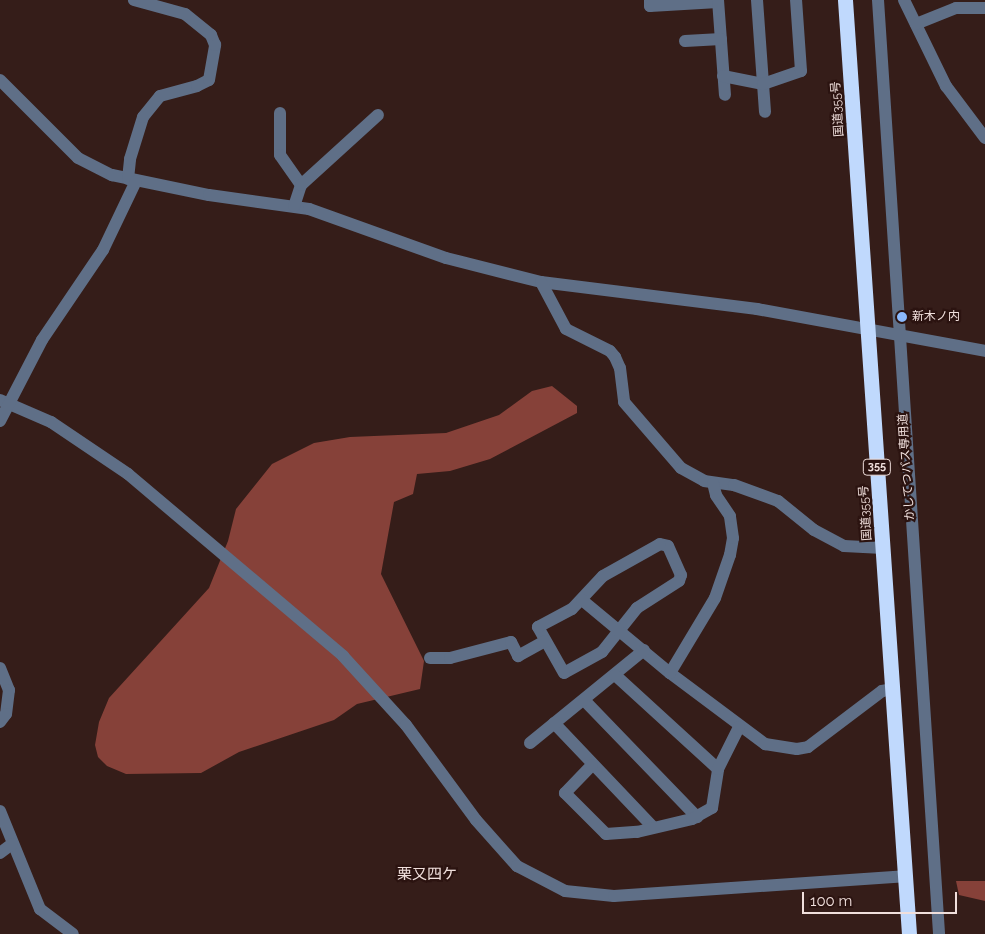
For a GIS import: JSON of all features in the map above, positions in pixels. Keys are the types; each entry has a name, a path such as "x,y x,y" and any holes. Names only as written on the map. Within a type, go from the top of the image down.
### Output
{"highway":[{"name":"国道355号","path":"845,0 909,934"}],"street":[{"path":"0,421 4,402 42,340 103,250 132,180 130,159 143,116 160,96 197,86 208,80 216,45 211,35 185,14 134,0"},
{"path":"650,0 650,6 718,1 724,95"},
{"path":"757,0 765,112"},
{"path":"723,76 763,84 801,72 796,0"},
{"name":"かしてつバス専用道","path":"878,0 898,336 939,934"},
{"path":"904,0 946,86 985,138"},
{"path":"916,24 962,4 985,8"},
{"path":"685,41 721,39"},
{"path":"0,80 78,158 91,166 132,180 294,206 446,258 541,282 757,309 868,331 985,350"},
{"path":"280,113 278,137 280,155 301,185"},
{"path":"294,206 301,185 378,115"},
{"path":"541,282 566,330 610,350 620,368 624,402 681,468 697,478 734,485 778,501 814,530 844,546 883,548"},
{"path":"4,402 50,422 128,474 343,656 406,725 476,820 517,866 565,891 614,896 904,876"},
{"path":"670,673 715,598 730,555 733,538 730,516 716,495 712,482"},
{"path":"660,544 668,546 680,575 680,582 637,608 620,628 602,652 564,673 538,627 566,614 582,600 603,576 660,544"},
{"path":"582,600 620,628 670,673 739,727 765,744 797,748 808,747 882,692 892,689"},
{"path":"430,658 450,658 512,642 518,656 545,641"},
{"path":"530,743 644,650"},
{"path":"0,668 8,690 6,714 0,722"},
{"path":"615,675 718,769"},
{"path":"584,700 697,817"},
{"path":"554,723 592,765 654,827"},
{"path":"592,765 565,793 606,834 654,827 697,817 712,808 718,769 739,727"},
{"path":"0,811 40,909 73,934"},
{"path":"0,853 12,844"}],"shaded area":[{"path":"552,386 577,406 577,413 490,459 450,471 417,474 413,494 394,502 381,574 424,661 420,689 357,704 334,720 239,752 201,773 126,774 107,766 98,757 95,745 99,722 109,698 209,588 228,541 236,509 272,464 314,443 350,437 446,433 499,415 532,391"},
{"path":"956,881 985,881 985,901 959,895"}],"place":[{"name":"新木ノ内","path":"902,317"}],"district":[{"name":"栗又四ケ","path":"427,875"}]}
